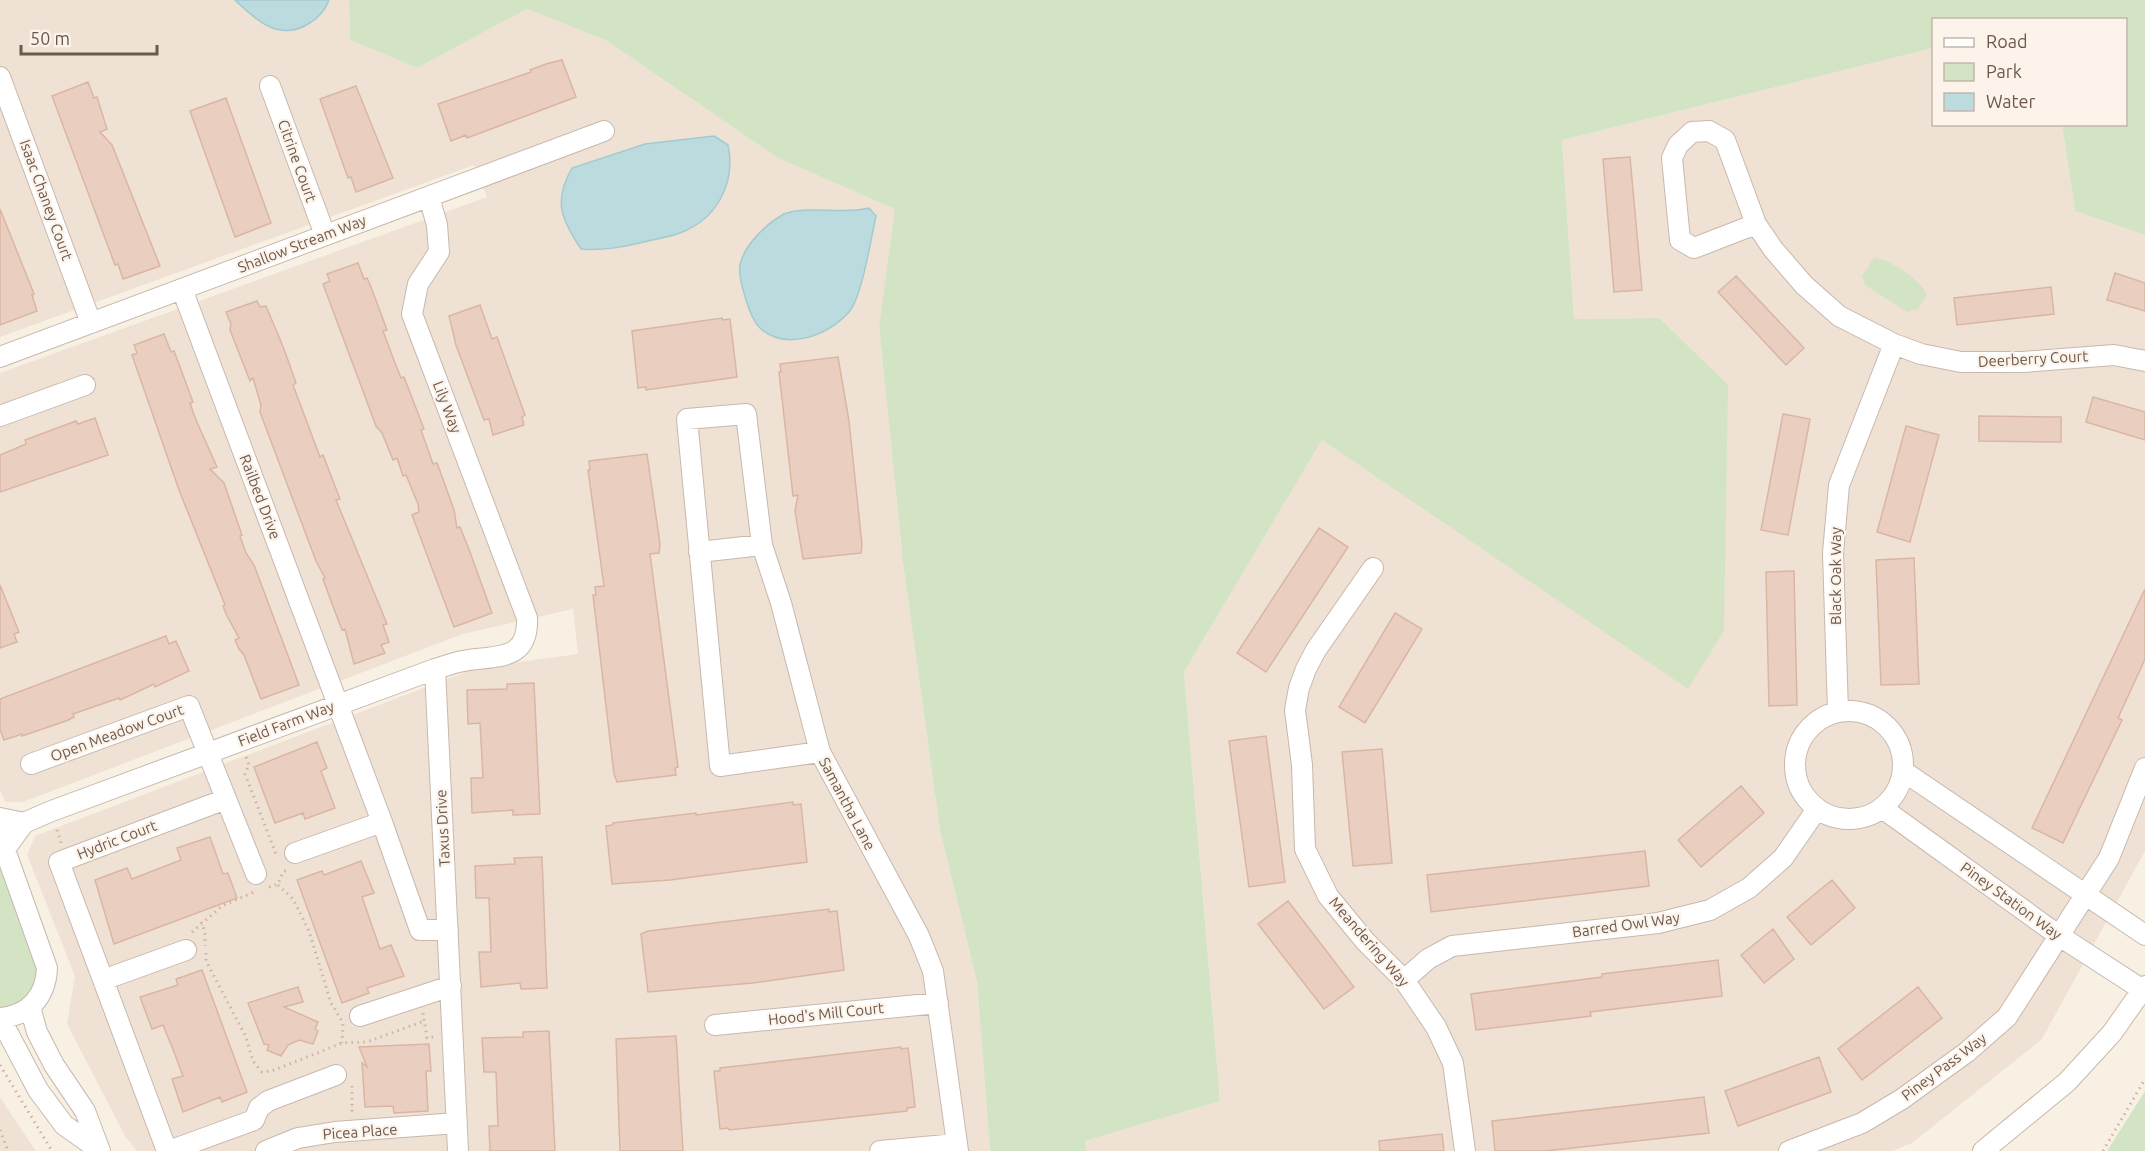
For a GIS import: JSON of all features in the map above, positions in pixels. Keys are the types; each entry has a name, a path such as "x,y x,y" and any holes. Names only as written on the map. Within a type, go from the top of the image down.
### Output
{"street":[{"name":"Isaac Chaney Court","path":"0,77 91,323"},
{"name":"Citrine Court","path":"270,86 325,235"},
{"name":"Shallow Stream Way","path":"0,357 604,131"},
{"name":"Deerberry Court","path":"1756,224 1694,248 1680,240 1672,158 1678,145 1692,132 1709,131 1725,140 1756,224 1773,249 1804,285 1839,316 1894,344 1921,354 1961,362 2024,362 2114,355 2145,361"},
{"name":"Lily Way","path":"429,196 437,225 439,252 418,284 412,314 527,618"},
{"name":"Railbed Drive","path":"182,289 339,704 420,930 448,930"},
{"name":"Black Oak Way","path":"1838,712 1833,553 1839,485 1894,344"},
{"path":"0,416 85,385"},
{"name":"Samantha Lane","path":"699,552 687,419 746,414 762,545 781,603 820,752 919,936 933,971 957,1148"},
{"path":"762,545 699,552 720,766 820,752"},
{"name":"Meandering Way","path":"1373,568 1316,650 1299,688 1295,710 1302,765 1305,849 1328,896 1365,941 1404,980 1436,1027 1453,1063 1465,1151"},
{"name":"Field Farm Way","path":"24,823 435,669 458,662 500,657 517,650 527,634 527,618"},
{"name":"Taxus Drive","path":"435,669 458,1151"},
{"name":"Open Meadow Court","path":"31,764 189,706 209,753"},
{"path":"1838,712 1870,715 1887,726 1896,738 1902,757 1903,771 1896,792 1882,808 1856,819 1834,818 1817,809 1798,785 1794,769 1796,752 1804,734 1816,721 1838,712"},
{"path":"209,753 260,884"},
{"name":"Piney Pass Way","path":"1789,1151 1862,1123 1902,1099 1967,1052 2007,1017 2109,858 2145,768"},
{"path":"1903,771 2145,935"},
{"name":"Hydric Court","path":"226,799 58,862 168,1151 254,1120 259,1108 268,1101 336,1075"},
{"name":"Piney Station Way","path":"1882,808 2058,935 2144,988"},
{"name":"Barred Owl Way","path":"1404,980 1428,959 1452,946 1658,923 1710,910 1749,888 1782,858 1817,809"},
{"path":"0,818 24,823"},
{"path":"295,853 382,822"},
{"path":"24,823 2,843 47,968 44,990 30,1007 9,1017 0,1018 38,1090 64,1125 99,1150"},
{"path":"103,980 186,950"},
{"path":"360,1016 451,986"},
{"path":"1983,1151 2067,1082 2112,1033 2144,988"},
{"name":"Hood's Mill Court","path":"715,1025 938,1003"},
{"path":"30,1007 37,1032 54,1065 85,1111 99,1150"},
{"path":"254,1120 268,1150"},
{"name":"Picea Place","path":"268,1150 298,1138 335,1132 370,1141 457,1123"},
{"path":"880,1151 957,1148"}],"path":[{"path":"240,741 249,765 245,774 283,872"},
{"path":"278,884 283,872 295,866 295,853"},
{"path":"186,950 188,937 201,922 222,906 260,884 278,884 293,899 309,931 328,995 343,1023 342,1043"},
{"path":"201,922 205,931 206,961 246,1037 252,1061 262,1072 272,1071 342,1043 367,1042 424,1022"},
{"path":"420,996 427,1038 453,1036"},
{"path":"0,1065 52,1151"},
{"path":"2103,1151 2145,1079"},
{"path":"0,1130 8,1151"}],"shaded area":[{"path":"0,0 349,0 350,40 417,68 527,9 607,41 778,158 896,209 879,326 903,563 940,830 977,982 990,1151 137,1151 125,1136 67,1024 75,976 27,855 35,836 476,668 578,654 573,609 463,634 23,802 5,802 0,790 0,373 487,197 474,165 0,337"},
{"path":"1932,48 1932,126 2062,126 2075,211 2145,235 2145,851 2042,1039 1912,1143 1892,1151 1086,1151 1085,1141 1220,1101 1184,672 1322,440 1688,688 1724,631 1659,318 1574,319 1562,140"},
{"path":"1,1099 36,1151 0,1151"}],"green space":[{"path":"349,0 2145,0 2145,235 2075,211 2062,126 2127,126 2127,18 1932,18 1932,48 1562,140 1574,319 1659,318 1728,385 1724,631 1688,689 1322,440 1184,672 1220,1101 1085,1141 1086,1151 990,1151 977,982 940,830 903,563 879,326 895,209 778,158 607,41 527,9 417,68 350,40"},
{"path":"1874,258 1896,266 1919,283 1927,295 1918,309 1907,312 1865,285 1862,276"},
{"path":"0,862 39,971 31,995 12,1008 0,1009"},
{"path":"2145,1091 2145,1151 2107,1151"}],"water":[{"path":"235,0 329,0 315,20 287,31 278,30 260,21"},
{"path":"714,136 728,145 729,173 721,198 704,219 693,227 667,237 613,248 581,249 568,228 562,210 563,190 572,168 645,144"},
{"path":"869,208 876,216 862,281 849,312 830,328 807,338 782,339 760,328 748,308 740,274 742,257 757,235 777,218 793,211 848,211"}],"building":[{"path":"562,60 576,97 467,138 466,135 451,141 438,104"},
{"path":"88,82 94,98 97,97 107,129 100,132 112,145 160,266 123,279 118,264 115,265 52,96"},
{"path":"356,86 393,178 356,192 351,177 348,178 320,99"},
{"path":"226,98 271,223 235,237 190,111"},
{"path":"1630,157 1642,290 1614,292 1603,159"},
{"path":"0,209 34,294 32,295 37,311 0,325"},
{"path":"358,263 364,279 367,278 371,287 387,330 383,331 401,378 404,377 424,429 421,430 433,464 437,463 454,510 457,528 460,527 492,613 454,627 412,515 419,512 418,504 406,475 403,476 397,458 393,460 382,433 376,426 323,284 330,281 327,274"},
{"path":"2115,273 2145,283 2145,311 2107,300"},
{"path":"1736,276 1804,348 1786,365 1718,292"},
{"path":"2051,287 2054,314 1957,325 1954,298"},
{"path":"257,301 260,307 266,306 284,349 296,383 293,385 320,457 323,455 340,499 336,500 387,624 383,625 389,642 381,645 385,653 354,664 345,629 342,630 323,579 325,578 316,561 260,412 261,405 253,378 250,381 230,330 231,324 226,312"},
{"path":"480,305 492,339 497,337 525,415 522,417 524,425 493,435 489,419 484,420 456,345 449,316"},
{"path":"722,318 722,320 730,319 737,377 646,390 646,387 638,388 632,331"},
{"path":"164,334 171,352 174,351 193,402 190,403 196,420 217,467 210,469 224,483 246,553 254,565 299,685 261,699 244,655 235,640 239,638 226,614 223,606 225,605 179,490 132,355 137,353 134,345"},
{"path":"838,357 849,421 861,553 803,559 795,511 798,495 793,496 780,364"},
{"path":"2093,397 2145,412 2145,440 2086,422"},
{"path":"1783,414 1810,419 1788,535 1761,530"},
{"path":"1979,416 2061,417 2061,442 1979,441"},
{"path":"95,418 108,455 0,492 0,455 26,444 25,440 76,421 78,424"},
{"path":"1906,426 1939,435 1910,542 1877,532"},
{"path":"647,454 660,544 659,553 650,554 678,767 675,768 676,775 617,782 614,774 593,595 596,595 595,587 604,586 588,470 590,470 589,461"},
{"path":"1319,528 1348,547 1266,672 1237,653"},
{"path":"1914,558 1919,684 1881,685 1876,560"},
{"path":"1794,571 1797,705 1769,706 1766,572"},
{"path":"0,585 19,632 14,634 17,642 0,648"},
{"path":"2145,589 2145,659 2118,718 2122,720 2063,843 2032,828"},
{"path":"1395,613 1422,629 1365,723 1339,707"},
{"path":"166,636 169,644 176,641 189,671 120,700 119,698 73,714 74,717 66,721 4,740 0,729 0,699"},
{"path":"534,683 540,814 513,815 513,810 472,813 471,778 483,778 480,723 468,724 467,690 507,689 507,684"},
{"path":"1266,736 1285,882 1249,887 1229,741"},
{"path":"317,742 327,768 321,771 335,808 305,819 303,813 275,823 254,767"},
{"path":"1382,749 1392,863 1353,866 1342,752"},
{"path":"1741,786 1764,813 1701,867 1678,840"},
{"path":"793,802 793,805 801,804 807,862 670,880 612,884 606,826 613,825 613,823"},
{"path":"210,837 223,874 228,873 237,898 114,944 95,880 127,868 132,879 181,860 177,848"},
{"path":"1645,851 1649,886 1431,912 1427,875"},
{"path":"542,857 547,988 521,989 520,983 481,987 479,952 491,952 489,898 476,898 475,866 515,864 514,858"},
{"path":"361,861 374,893 362,897 380,949 391,945 404,976 367,988 369,993 342,1003 297,880 322,871 324,875"},
{"path":"1832,880 1855,908 1811,945 1787,917"},
{"path":"1288,901 1354,987 1324,1009 1258,924"},
{"path":"829,909 829,912 837,911 844,970 753,983 648,992 641,934 648,931"},
{"path":"1773,929 1794,959 1764,983 1741,955"},
{"path":"1718,960 1722,996 1590,1012 1591,1016 1476,1030 1471,994 1602,977 1602,974"},
{"path":"202,970 247,1092 222,1102 220,1097 183,1112 172,1079 183,1076 163,1025 152,1029 140,997 178,985 176,979"},
{"path":"298,987 303,1002 284,1007 318,1022 315,1029 318,1031 313,1044 299,1040 288,1045 281,1056 267,1050 269,1045 264,1044 248,1003"},
{"path":"1918,987 1942,1018 1862,1080 1838,1049"},
{"path":"549,1031 555,1151 490,1151 489,1126 498,1126 496,1072 484,1072 482,1038 523,1037 523,1032"},
{"path":"676,1036 683,1151 620,1151 616,1039"},
{"path":"429,1044 431,1071 426,1071 428,1111 394,1113 393,1106 365,1107 362,1063 367,1067 359,1047"},
{"path":"901,1047 901,1049 908,1048 915,1107 907,1108 907,1111 729,1130 728,1128 720,1129 714,1071 720,1071 720,1068"},
{"path":"1819,1057 1831,1092 1738,1126 1725,1091"},
{"path":"1704,1097 1709,1133 1545,1151 1495,1151 1492,1121"},
{"path":"1442,1134 1444,1151 1380,1151 1379,1141"}]}
